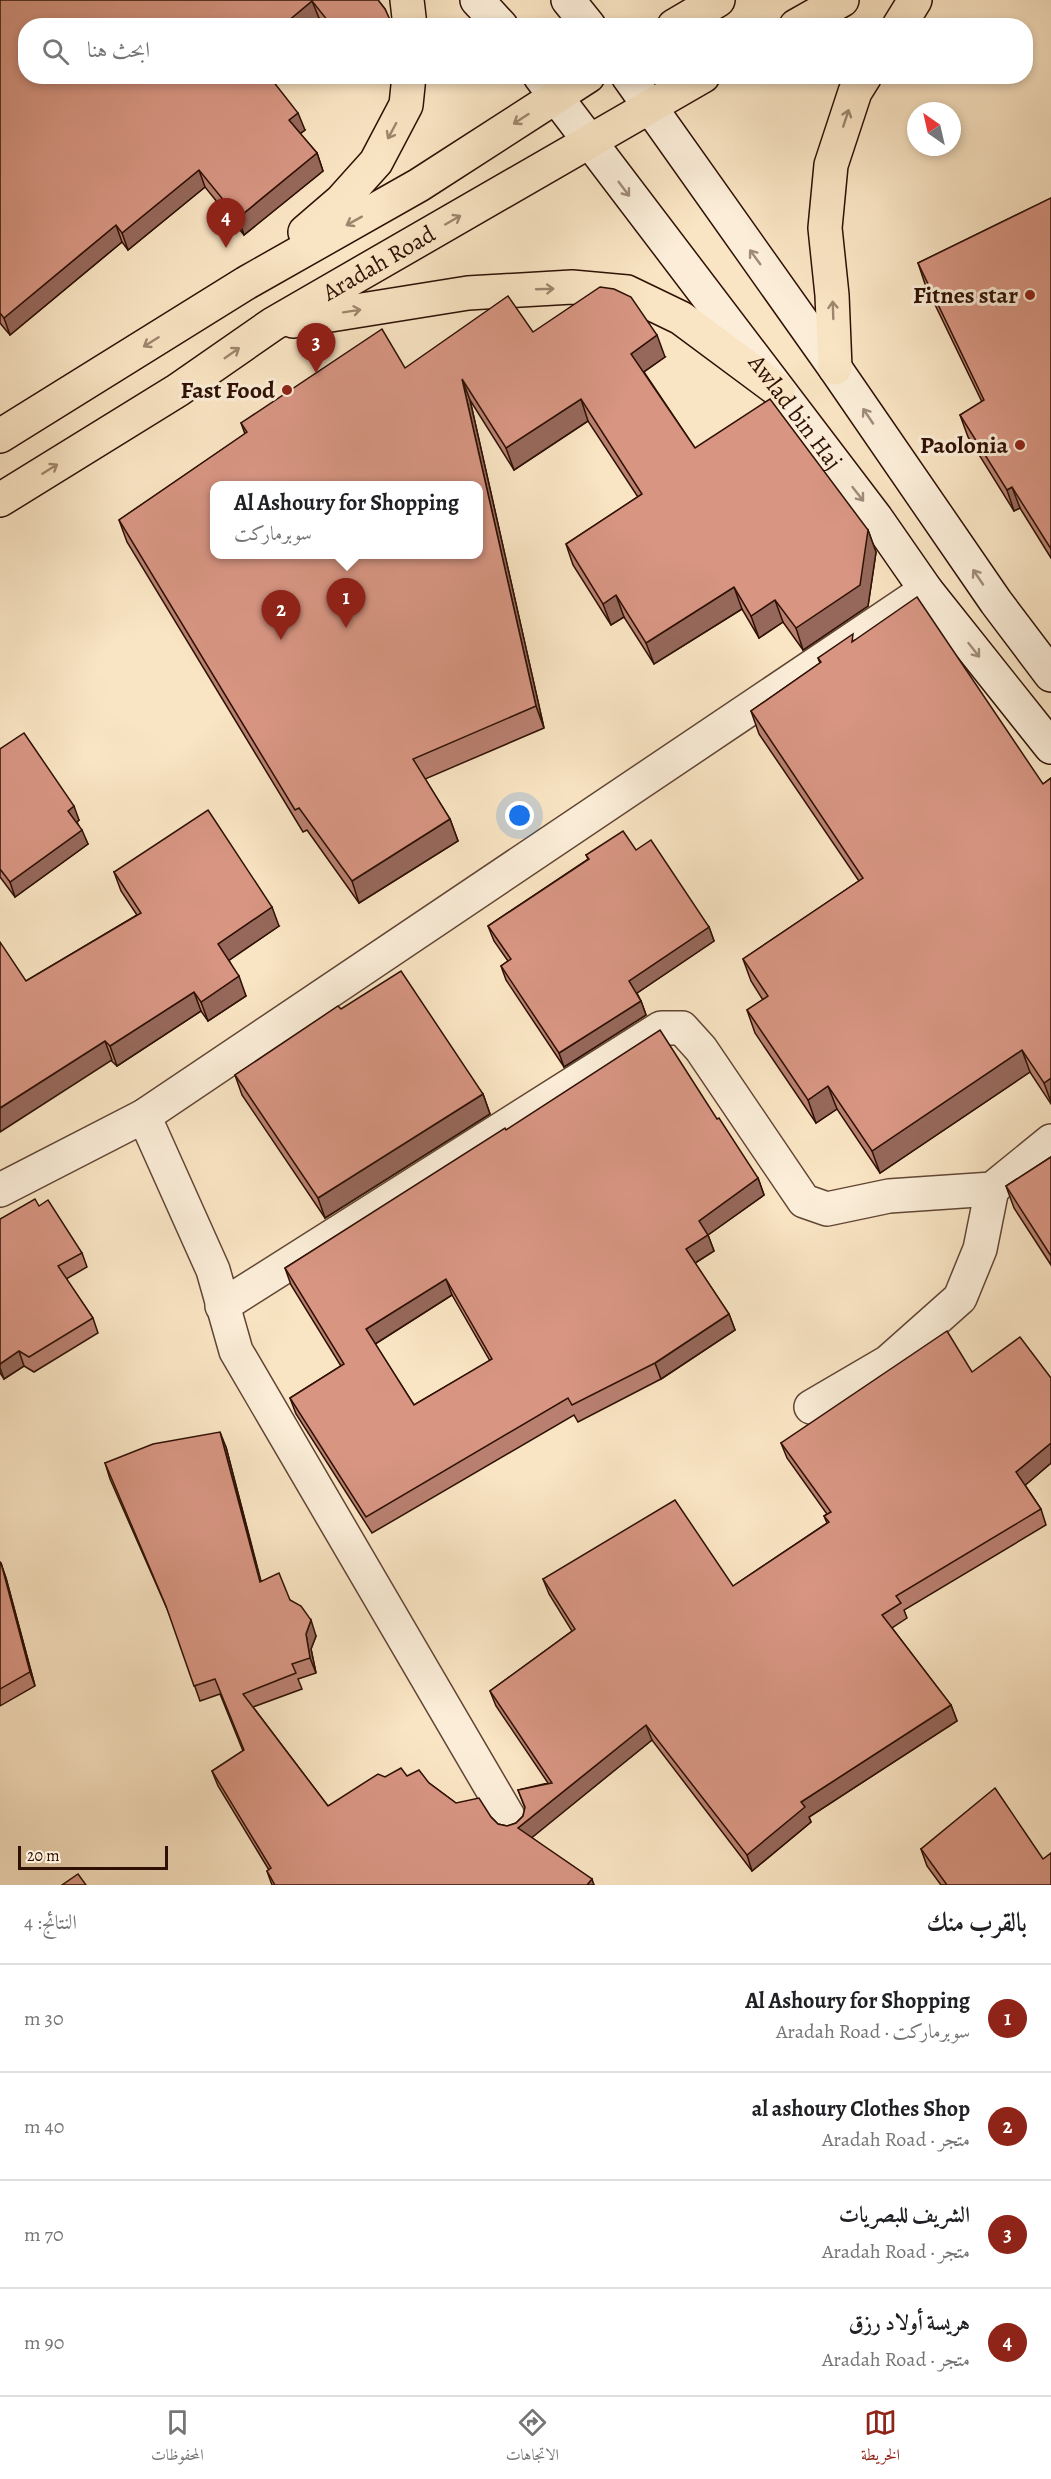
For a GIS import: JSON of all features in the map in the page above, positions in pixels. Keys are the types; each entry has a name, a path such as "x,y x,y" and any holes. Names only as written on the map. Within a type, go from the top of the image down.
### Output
{"main road":[{"path":"407,0 409,18"},
{"path":"688,18 718,0"},
{"path":"810,18 842,0"},
{"path":"904,18 915,0"},
{"path":"246,283 341,201 376,162 406,105 408,84"},
{"name":"Aradah Road","path":"0,500 178,390 273,324 689,84"},
{"path":"835,368 832,295 825,228 831,165 855,92 860,84"},
{"name":"Aradah Road","path":"0,436 246,283 419,185 548,86"},
{"path":"273,324 468,293 572,287 627,292 681,318 778,390"}],"street":[{"path":"477,0 494,18"},
{"path":"568,0 583,18"},
{"path":"634,84 835,368 996,602 1051,675"},
{"name":"Awlad bin Haj","path":"548,86 876,518 926,590 1051,747"},
{"path":"0,1190 144,1116 926,590"},
{"path":"222,1306 661,1028 682,1028 701,1049 804,1201 827,1209 889,1196 992,1189 1051,1141"},
{"path":"144,1116 213,1270 236,1351 512,1823"},
{"path":"811,1407 888,1362 960,1298 980,1249 992,1189"}],"building":[{"path":"0,0 378,0 389,18 326,18 312,1 292,18 18,18 18,84 275,84 298,113 289,120 317,153 238,218 199,170 122,233 116,225 4,318 0,313"},
{"path":"1051,198 1051,549 1012,487 1007,490 960,415 984,400 918,263"},
{"path":"600,287 614,289 631,297 657,335 631,354 695,448 770,399 868,530 860,585 796,628 775,600 751,616 734,587 646,643 616,595 603,604 566,544 642,494 581,399 506,448 462,379 536,706 413,759 450,819 352,881 299,808 295,810 119,520 247,432 241,423 382,329 405,368 508,296 533,332"},
{"path":"917,597 1043,784 1051,778 1051,1078 1044,1083 1022,1050 872,1151 828,1086 808,1100 747,1010 768,996 743,959 863,878 751,711 821,662 818,658 853,634 852,642"},
{"path":"24,733 74,806 68,811 82,830 10,882 0,869 0,749"},
{"path":"208,810 272,907 218,944 239,976 201,1002 194,992 110,1046 105,1041 0,1108 0,942 26,981 141,913 114,872"},
{"path":"623,831 636,850 651,840 709,927 629,981 641,1001 559,1053 501,966 511,959 488,926 589,859 586,855"},
{"path":"401,971 483,1094 318,1198 235,1075 338,1006 341,1009"},
{"path":"660,1030 758,1178 699,1221 708,1235 686,1249 729,1314 655,1363 572,1405 568,1398 366,1517 290,1398 344,1364 285,1268 505,1128 506,1130","holes":["446,1279 492,1359 414,1405 366,1329"]},
{"path":"1051,1157 1051,1256 1006,1186"},
{"path":"35,1199 39,1206 48,1200 82,1253 58,1266 93,1318 29,1357 19,1351 0,1364 0,1219"},
{"path":"947,1331 972,1372 1020,1337 1051,1378 1051,1443 1016,1472 1041,1509 896,1596 901,1603 882,1615 951,1705 801,1802 805,1807 747,1855 646,1725 518,1828 592,1879 587,1885 275,1885 267,1871 271,1868 212,1771 244,1750 215,1679 194,1686 166,1606 105,1463 153,1444 220,1432 260,1582 279,1573 290,1600 301,1606 311,1620 306,1634 310,1658 292,1664 296,1673 243,1694 328,1806 378,1774 385,1777 401,1768 407,1776 419,1770 429,1783 456,1803 479,1798 498,1824 507,1826 516,1823 523,1816 525,1807 518,1790 552,1783 490,1691 575,1629 543,1579 675,1500 733,1586 829,1522 824,1516 831,1512 781,1443"},
{"path":"0,1562 30,1672 0,1689"},
{"path":"995,1788 1043,1859 1051,1853 1051,1885 947,1885 921,1849"},
{"path":"78,1874 86,1885 62,1885"}],"place":[{"name":"هريسة أولاد رزق","path":"226,248"},
{"name":"Fitnes star","path":"1030,295"},
{"name":"الشريف للبصريات","path":"316,373"},
{"name":"Fast Food","path":"287,390"},
{"name":"Paolonia","path":"1020,445"},
{"name":"Al Ashoury for Shopping","path":"346,628"},
{"name":"al ashoury Clothes Shop","path":"281,640"}]}
